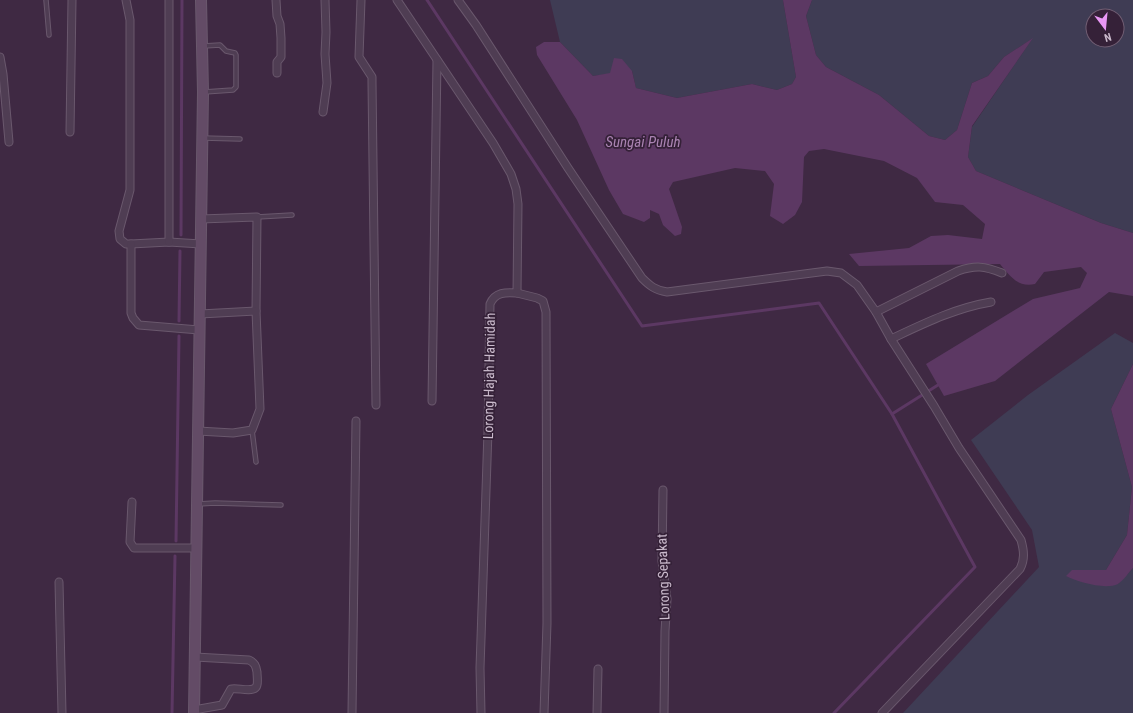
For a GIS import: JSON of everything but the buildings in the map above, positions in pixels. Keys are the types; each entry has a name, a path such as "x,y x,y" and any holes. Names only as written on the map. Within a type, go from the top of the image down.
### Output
{"street":[{"path":"70,132 72,0"},
{"path":"126,0 130,20 130,190 119,231 120,239 122,242 131,244 170,242 201,244"},
{"path":"169,0 170,242"},
{"path":"195,657 250,660 254,662 256,667 257,686 252,690 231,689 222,705 194,712 203,92 201,0"},
{"path":"276,0 277,16 282,38 281,57 277,62 277,73"},
{"path":"323,112 327,83 325,54 325,0"},
{"path":"361,0 360,57 370,74 372,82 376,405"},
{"path":"397,0 438,60 511,174 516,188 518,204 517,293 543,301 546,312 546,623 544,713"},
{"path":"458,0 476,25 568,168 642,278 650,286 667,292 827,271 842,273 857,285 876,312 959,448 1021,540 1024,551 1024,561 1020,569 882,713"},
{"path":"0,57 9,142"},
{"path":"432,401 438,60"},
{"path":"198,431 233,432 252,430 260,409 256,311 257,217 201,219"},
{"path":"131,244 131,313 133,318 139,325 200,330"},
{"path":"876,312 958,271 967,268 986,267 1002,273"},
{"name":"Lorong Hajah Hamidah","path":"481,713 480,668 488,431 490,304 492,299 497,294 517,293"},
{"path":"892,339 935,318 975,304 991,302"},
{"path":"200,314 256,311"},
{"path":"352,713 356,422"},
{"name":"Lorong Sepakat","path":"663,490 662,561 667,599 664,713"},
{"path":"132,502 130,542 134,548 196,548"},
{"path":"59,582 62,713"},
{"path":"597,713 598,668"}],"lane":[{"path":"46,0 49,35"},
{"path":"203,46 220,45 226,50 235,53 236,86 233,90 203,92"},
{"path":"202,138 240,139"},
{"path":"257,217 292,215"},
{"path":"252,430 256,462"},
{"path":"197,504 215,503 281,505"}],"shaded area":[{"path":"550,0 783,0 796,77 792,84 777,90 752,84 677,98 636,88 632,71 593,76 560,42"},
{"path":"812,0 1133,0 1133,233 1101,223 976,171 968,157 972,127 1032,39 1004,57 988,76 972,83 957,130 945,140 929,136 879,95 826,67 816,55 806,16"},
{"path":"1115,333 1133,343 1133,364 1111,409 1132,487 1127,535 1106,570 1072,570 1118,584 1133,568 1133,713 903,713 1039,567 1032,530 971,440 1028,395"}],"water":[{"name":"Sungai Puluh","path":"783,0 812,0 806,16 816,55 826,67 879,95 929,136 945,140 957,130 972,83 988,76 1004,57 1033,38 972,126 968,157 976,171 1101,223 1133,233 1133,296 1109,292 995,381 944,396 926,364 1033,299 1080,288 1087,273 1081,267 1044,272 1035,284 1029,285 1019,283 1007,273 1000,264 859,266 849,254 909,248 931,236 948,235 982,239 985,224 963,205 935,202 917,178 884,161 824,149 809,151 804,157 802,202 795,215 783,224 770,216 774,184 765,171 735,168 673,182 669,189 682,227 681,234 675,236 663,225 659,214 650,210 650,218 644,222 623,214 609,190 577,120 537,55 536,47 544,42 560,42 593,76 610,73 614,58 622,59 632,71 636,88 677,98 752,84 777,90 792,84 796,77"},
{"path":"1133,364 1133,568 1118,584 1113,586 1099,586 1077,581 1066,576 1072,570 1106,570 1127,535 1132,487 1111,409"}],"waterway":[{"path":"181,235 182,0"},
{"path":"427,0 642,326 819,303 892,414 975,567 834,713"},
{"path":"179,321 180,251"},
{"path":"176,541 179,336"},
{"path":"892,414 938,385"},
{"path":"172,713 175,556"}]}
